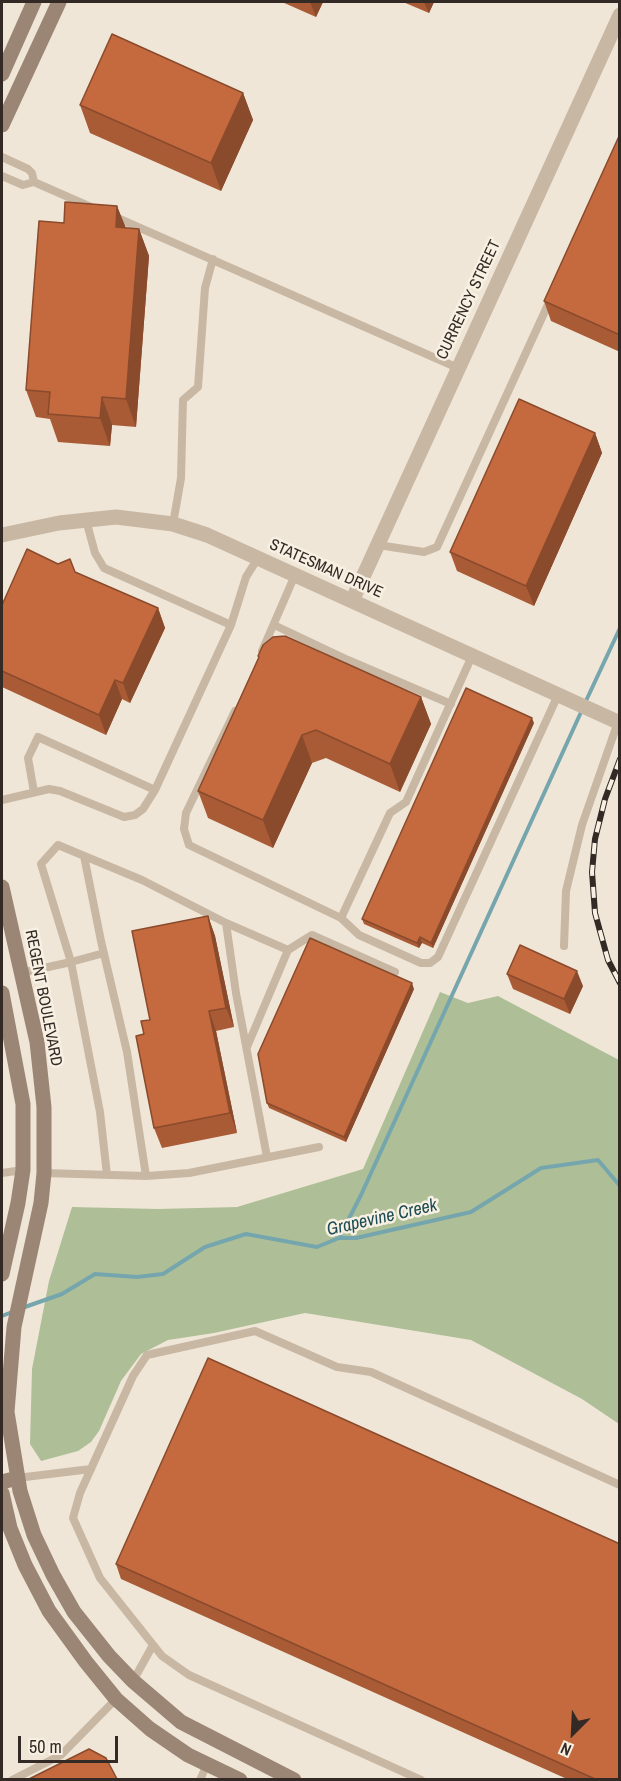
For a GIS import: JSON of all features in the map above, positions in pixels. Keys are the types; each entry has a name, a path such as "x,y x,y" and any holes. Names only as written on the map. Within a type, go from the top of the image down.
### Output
{"street":[{"path":"2,74 34,2"},
{"path":"2,125 59,2"},
{"name":"CURRENCY STREET","path":"352,601 620,15"},
{"name":"STATESMAN DRIVE","path":"2,535 59,523 116,517 173,524 207,535 616,721"},
{"name":"REGENT BOULEVARD","path":"2,887 37,1042 44,1107 44,1173 41,1203 14,1328 8,1412 17,1478 34,1535 74,1612 109,1656 133,1681 181,1722 294,1779"},
{"path":"2,993 23,1104 23,1170 2,1274"},
{"path":"2,1482 17,1478"},
{"path":"2,1493 10,1528 25,1565 49,1611 116,1699 150,1729 188,1755 240,1779"}],"lane":[{"path":"2,157 28,169 32,173 34,182"},
{"path":"2,176 23,185 34,182 458,368"},
{"path":"173,524 181,478 183,400 198,387 205,288 213,259"},
{"path":"378,545 424,552 437,547 556,286"},
{"path":"86,520 95,553 104,568 231,625"},
{"path":"2,800 49,789 60,791 124,817 135,815 143,809 155,790 231,625 246,577 258,558"},
{"path":"258,660 295,575"},
{"path":"274,625 348,660 451,704"},
{"path":"341,918 390,813 406,802 472,656"},
{"path":"240,700 186,813 184,829 189,845 341,918 358,935 421,963 430,963 438,957 558,695"},
{"path":"564,946 566,891 582,825 616,721"},
{"path":"34,792 28,758 38,737 155,790"},
{"path":"107,1174 100,1112 71,962 41,864 58,845 142,880 226,923 288,950"},
{"path":"84,856 127,1052 146,1176"},
{"path":"226,923 246,1048 267,1157"},
{"path":"246,1048 288,950 312,935 395,972"},
{"path":"21,973 104,953"},
{"path":"44,1173 146,1176 189,1173 319,1147"},
{"path":"2,1173 23,1170"},
{"path":"421,1779 189,1675 162,1656 100,1578 73,1518 80,1493 133,1376 147,1355 255,1331 337,1367 370,1372 620,1485"},
{"path":"17,1478 91,1469"},
{"path":"133,1681 153,1646"},
{"path":"12,1779 61,1755 116,1699"},
{"path":"200,1779 207,1764"}],"green space":[{"path":"440,992 468,1003 498,996 619,1060 619,1424 582,1399 471,1340 305,1313 214,1333 168,1340 141,1354 121,1381 99,1431 91,1442 78,1451 41,1461 30,1444 32,1369 49,1281 72,1207 158,1209 237,1207 363,1169"}],"building":[{"path":"112,34 243,93 211,163 80,105"},
{"path":"620,134 620,335 544,301"},
{"path":"65,202 117,206 116,227 139,229 126,399 102,397 100,418 48,414 50,392 26,390 39,221 64,223"},
{"path":"519,399 595,433 526,586 450,552"},
{"path":"27,549 58,564 70,559 75,572 158,608 123,683 115,680 99,715 2,671 2,605"},
{"path":"285,636 421,697 390,764 316,730 302,735 263,820 198,791 263,645 273,637"},
{"path":"466,688 532,718 431,943 420,937 417,943 362,919"},
{"path":"208,916 226,1008 209,1011 230,1113 154,1128 136,1036 144,1034 141,1021 150,1020 132,931"},
{"path":"310,938 412,983 344,1137 267,1103 258,1054"},
{"path":"520,945 577,971 564,999 507,974"},
{"path":"208,1358 620,1544 620,1779 595,1779 116,1564"},
{"path":"89,1749 106,1758 117,1779 29,1779"}],"waterway":[{"path":"585,703 620,628"},
{"path":"339,1238 361,1195 582,710"},
{"name":"Grapevine Creek","path":"22,1308 62,1294 95,1274 137,1277 163,1274 205,1247 246,1234 317,1247 339,1238 356,1238 471,1212 541,1168 598,1160 620,1186"},
{"name":"Grapevine Creek","path":"2,1316 12,1312"}],"railway":[{"path":"620,759 605,799 595,839 592,872 595,913 608,960 620,983"}]}
